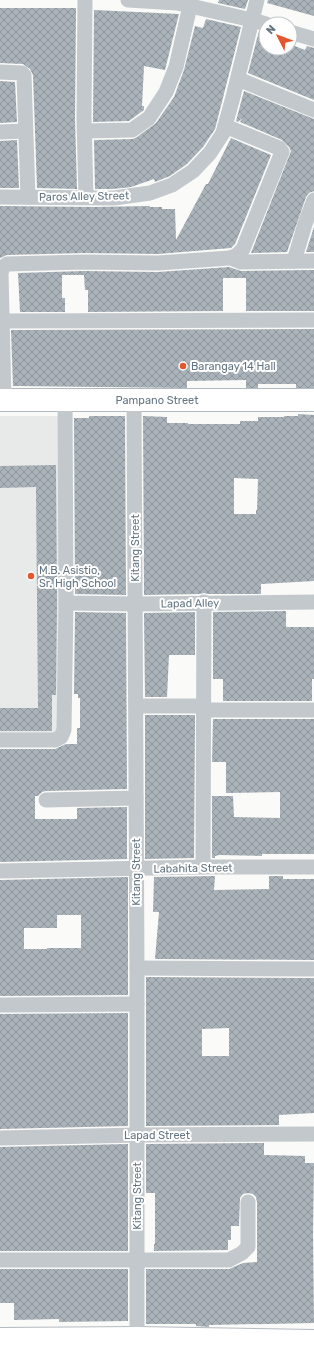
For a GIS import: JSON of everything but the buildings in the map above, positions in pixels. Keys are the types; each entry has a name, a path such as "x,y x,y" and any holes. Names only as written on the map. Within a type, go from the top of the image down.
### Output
{"main road":[{"name":"Pampano Street","path":"2,400 314,400"},
{"path":"0,1339 314,1341"}],"street":[{"path":"86,0 86,197"},
{"path":"128,0 177,3 258,22"},
{"name":"Paros Alley Street","path":"0,197 114,198 150,193 172,185 193,171 210,153 223,132 238,79 257,0"},
{"path":"85,131 132,130 148,118 166,92 176,67 190,6"},
{"path":"298,35 314,40"},
{"path":"0,72 24,74 28,197"},
{"path":"238,79 314,110"},
{"path":"2,400 1,321 2,273 4,265 10,263 77,262 158,263 231,258 236,256 243,249 282,152 279,148 225,126"},
{"path":"0,132 25,131"},
{"path":"294,261 314,200"},
{"path":"231,258 241,262 314,261"},
{"path":"1,321 314,320"},
{"path":"0,740 55,740 61,737 64,730 66,603 65,400"},
{"name":"Kitang Street","path":"134,400 136,604 137,1341"},
{"path":"203,867 204,602"},
{"name":"Lapad Alley","path":"66,603 136,604 204,602 314,602"},
{"path":"136,706 314,710"},
{"path":"46,800 136,798"},
{"name":"Labahita Street","path":"0,871 203,867 314,867"},
{"path":"137,968 314,969"},
{"path":"0,1005 137,1004"},
{"name":"Lapad Street","path":"0,1138 137,1135 314,1134"},
{"path":"0,1260 229,1260 242,1254 248,1247 248,1202"}],"shaded area":[{"name":"M.B. Asistio, Sr. High School","path":"0,416 63,416 61,735 0,736"}],"place":[{"name":"Barangay 14 Hall","path":"183,366"},
{"name":"M.B. Asistio, Sr. High School","path":"31,576"}]}
